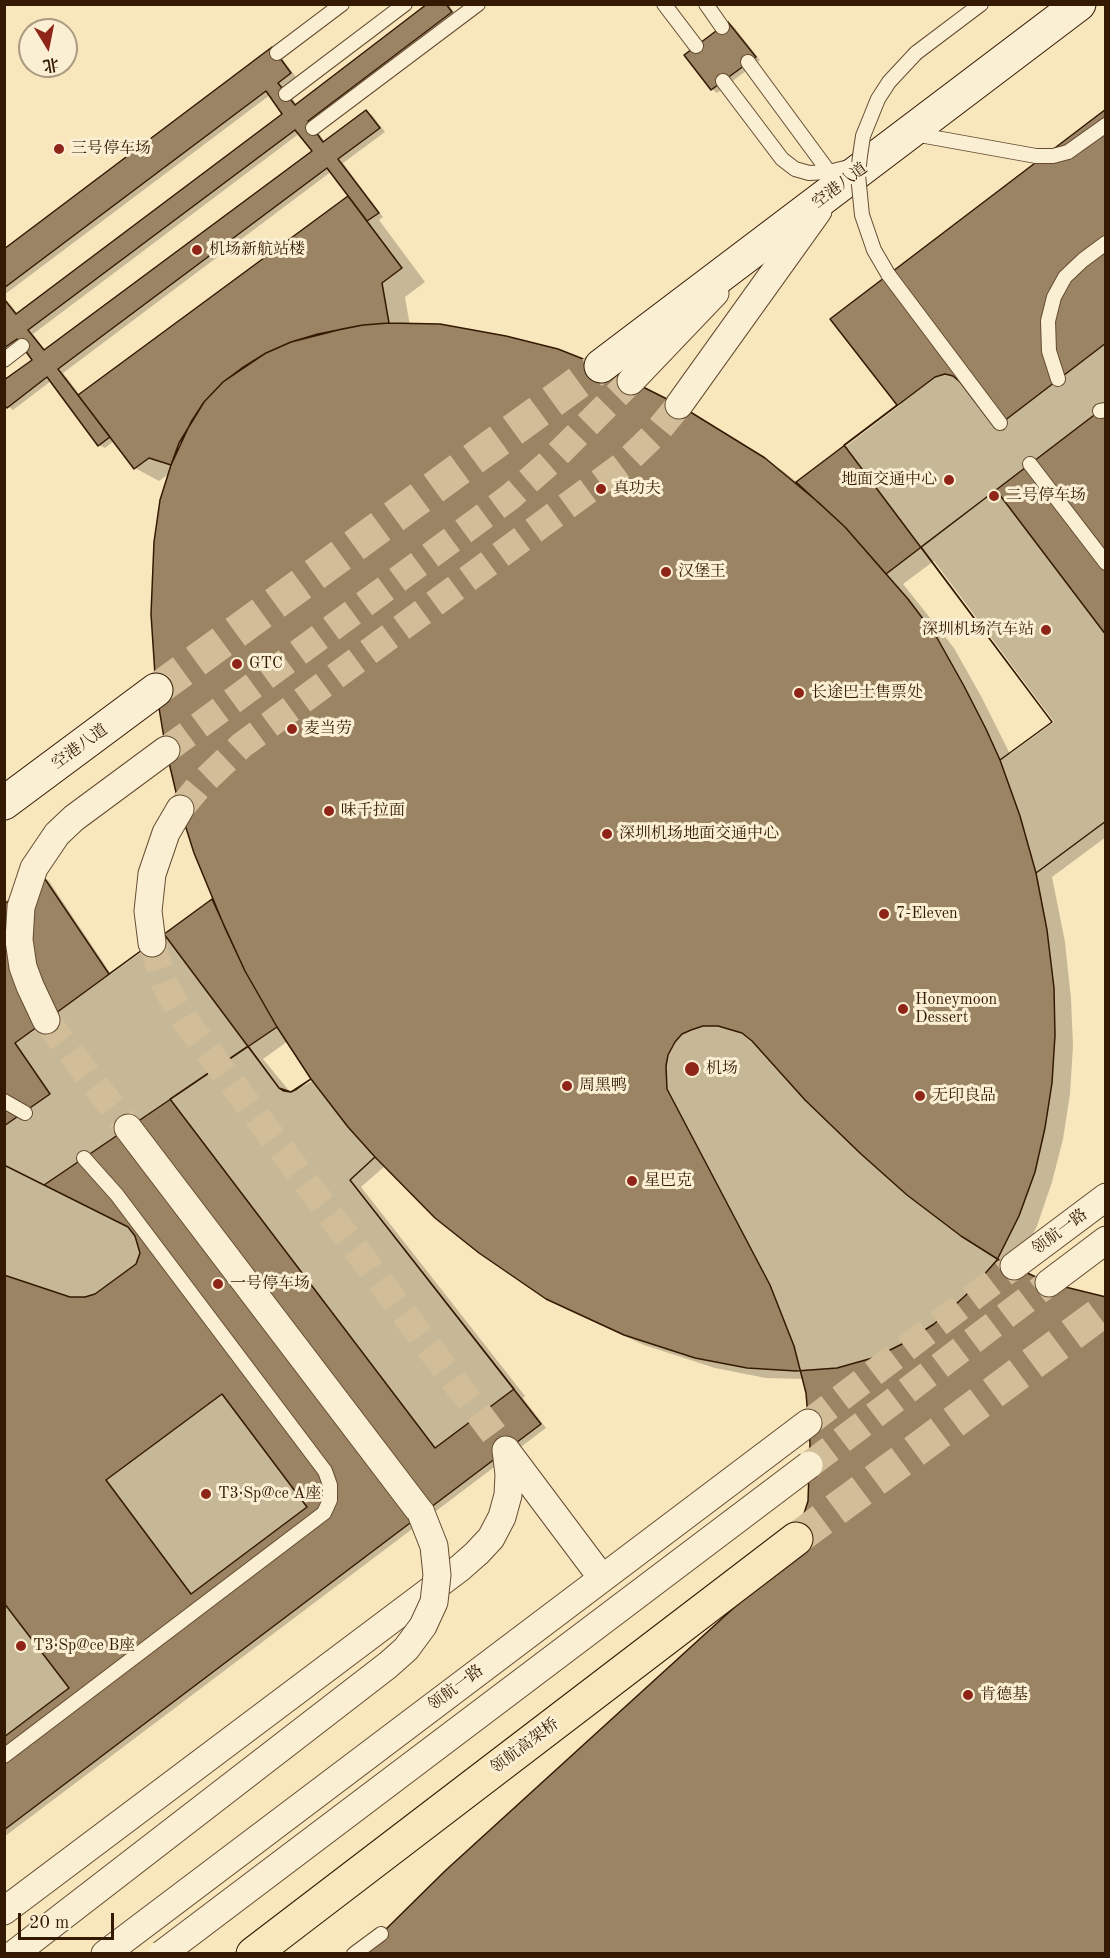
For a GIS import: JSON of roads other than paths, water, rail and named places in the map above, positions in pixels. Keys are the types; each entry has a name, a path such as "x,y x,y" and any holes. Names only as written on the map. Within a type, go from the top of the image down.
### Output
{"main road":[{"name":"领航高架桥","path":"253,1953 796,1539"}],"street":[{"name":"空港八道","path":"601,366 766,241 831,182 871,162 1079,4"},
{"path":"679,405 794,242 831,182"},
{"path":"631,381 766,241"},
{"name":"空港八道","path":"4,802 156,690"},
{"path":"46,1020 17,958 21,908 25,889 34,868 45,848 74,818 165,750"},
{"path":"152,943 148,911 152,874 166,833 180,809"},
{"path":"15,1953 388,1665 406,1649 423,1626 434,1602 437,1575 434,1546 421,1513 128,1128"},
{"name":"领航一路","path":"1014,1266 1106,1197"},
{"path":"1049,1283 1106,1240"},
{"name":"领航一路","path":"105,1953 154,1943 602,1578 808,1424"},
{"path":"4,1911 477,1553 491,1538 502,1517 508,1495 509,1474 506,1450 602,1578"},
{"path":"154,1943 809,1465"}],"lane":[{"path":"277,53 342,4"},
{"path":"286,94 405,4"},
{"path":"314,128 478,4"},
{"path":"664,4 696,46"},
{"path":"706,4 722,27"},
{"path":"981,4 916,53 902,67 878,99 863,136 858,175 862,215 874,250 888,274 1000,423"},
{"path":"748,62 831,182"},
{"path":"723,81 782,159 795,169 831,182"},
{"path":"909,134 1036,156 1053,156 1068,152 1106,125"},
{"path":"1058,379 1049,351 1048,321 1054,297 1065,277 1106,243"},
{"path":"4,360 22,346"},
{"path":"1030,464 1106,563"},
{"path":"4,1101 25,1113"},
{"path":"4,1756 324,1513 330,1500 330,1485 324,1471 117,1195 84,1158"},
{"path":"354,1953 381,1934"}],"tunnel":[{"path":"156,690 601,366"},
{"path":"166,750 510,497 549,463 631,381"},
{"path":"180,809 200,785 242,745 624,464 656,433 679,405"},
{"path":"152,943 164,983 184,1019 506,1450"},
{"path":"46,1020 128,1128"},
{"path":"808,1423 1014,1266"},
{"path":"809,1465 1049,1283"},
{"path":"796,1539 1106,1309"}],"place":[{"name":"三号停车场","path":"59,149"},
{"name":"机场新航站楼","path":"197,250"},
{"name":"地面交通中心","path":"949,480"},
{"name":"真功夫","path":"601,489"},
{"name":"二号停车场","path":"994,496"},
{"name":"汉堡王","path":"666,572"},
{"name":"深圳机场汽车站","path":"1046,630"},
{"name":"GTC","path":"237,664"},
{"name":"长途巴士售票处","path":"799,693"},
{"name":"麦当劳","path":"292,729"},
{"name":"味千拉面","path":"329,811"},
{"name":"深圳机场地面交通中心","path":"607,834"},
{"name":"7-Eleven","path":"884,914"},
{"name":"Honeymoon Dessert","path":"903,1009"},
{"name":"机场","path":"692,1069"},
{"name":"周黑鸭","path":"567,1086"},
{"name":"无印良品","path":"920,1096"},
{"name":"星巴克","path":"632,1181"},
{"name":"一号停车场","path":"218,1284"},
{"name":"T3·Sp@ce A座","path":"206,1494"},
{"name":"T3·Sp@ce B座","path":"21,1646"},
{"name":"肯德基","path":"968,1695"}]}
